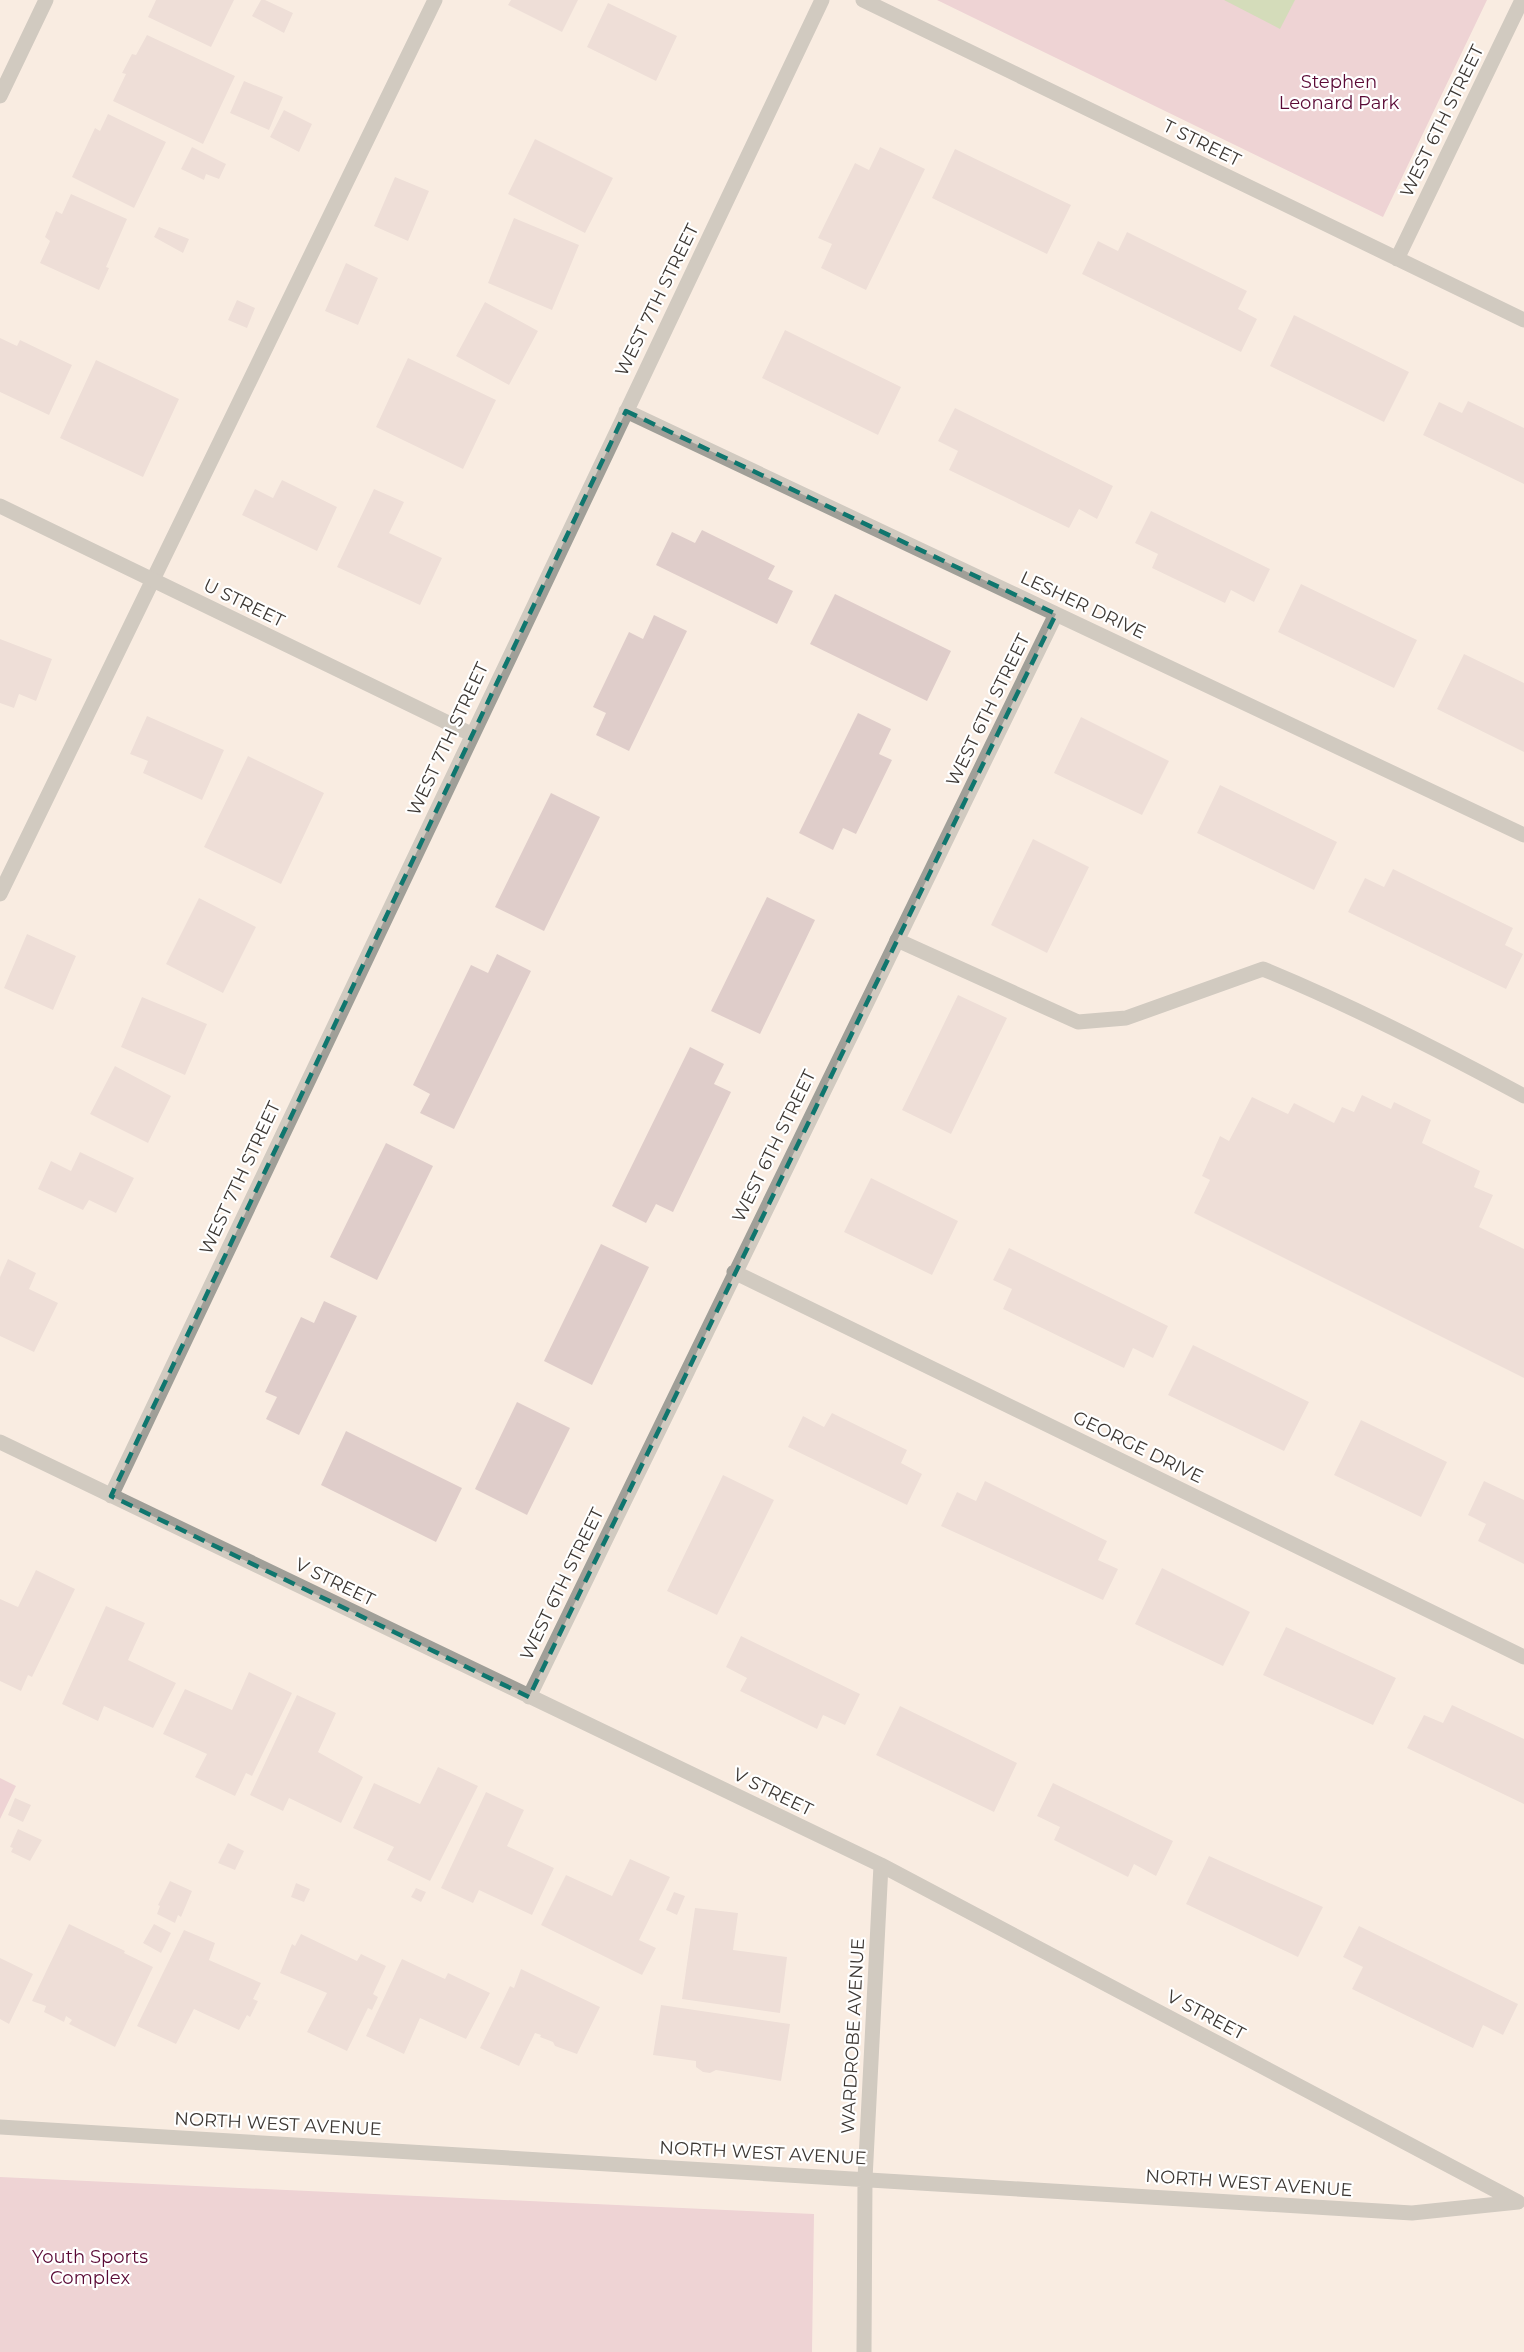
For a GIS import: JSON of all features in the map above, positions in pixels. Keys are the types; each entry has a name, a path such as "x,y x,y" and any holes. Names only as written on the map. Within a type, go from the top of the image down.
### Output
{"street":[{"path":"0,96 46,0"},
{"path":"0,894 435,0"},
{"name":"WEST 7TH STREET","path":"111,1496 471,734 822,0"},
{"name":"T STREET","path":"864,0 1524,320"},
{"name":"WEST 6TH STREET","path":"1397,259 1522,0"},
{"name":"LESHER DRIVE","path":"626,411 1524,835"},
{"name":"U STREET","path":"0,506 471,734"},
{"name":"WEST 6TH STREET","path":"529,1697 1056,614"},
{"path":"897,940 1078,1022 1126,1018 1263,969 1324,995 1524,1096"},
{"name":"GEORGE DRIVE","path":"734,1272 1524,1657"},
{"name":"V STREET","path":"0,1442 881,1865 1521,2202"},
{"name":"WARDROBE AVENUE","path":"864,2352 865,2178 881,1865"},
{"name":"NORTH WEST AVENUE","path":"0,2127 1412,2213 1521,2202"}],"highlighted area":[{"path":"626,411 1056,614 529,1697 111,1496"}],"green space":[{"name":"Stephen Leonard Park","path":"937,0 1487,0 1383,217"},
{"path":"0,1778 16,1786 0,1819"},
{"name":"Youth Sports Complex","path":"0,2177 814,2214 812,2352 0,2352"}],"shaded area":[{"path":"1224,0 1295,0 1280,29"}],"building":[{"path":"156,0 234,0 211,47 148,17"},
{"path":"261,0 293,13 284,33 252,16"},
{"path":"511,0 578,0 562,32 508,5"},
{"path":"608,3 677,36 656,81 587,47"},
{"path":"147,35 235,76 203,144 113,101 126,74 122,73 132,54 136,55"},
{"path":"244,81 283,97 269,130 230,113"},
{"path":"284,110 312,124 299,152 270,137"},
{"path":"108,114 166,142 134,208 72,177 95,128 100,131"},
{"path":"535,139 613,178 585,233 508,194"},
{"path":"192,147 226,164 219,179 206,174 204,180 181,169"},
{"path":"880,147 925,169 866,290 821,268 832,244 818,238 855,163 869,170"},
{"path":"955,149 1071,205 1047,254 932,198"},
{"path":"395,177 429,191 408,241 374,226"},
{"path":"71,194 127,219 106,267 109,268 99,290 40,263 50,241 45,237 56,211 62,214"},
{"path":"514,218 579,245 552,310 488,283"},
{"path":"159,227 189,239 183,253 154,237"},
{"path":"1127,232 1247,291 1238,309 1257,319 1241,352 1082,274 1098,241 1118,251"},
{"path":"346,263 378,278 358,325 325,311"},
{"path":"237,300 255,308 247,328 228,320"},
{"path":"485,302 538,331 509,385 456,356"},
{"path":"1294,315 1409,372 1384,422 1270,366"},
{"path":"785,330 901,387 878,435 762,378"},
{"path":"0,338 17,346 20,340 72,365 49,415 0,392"},
{"path":"408,358 496,400 463,469 376,427"},
{"path":"96,360 179,399 143,477 60,438"},
{"path":"1468,401 1524,428 1524,484 1423,435 1439,402 1462,413"},
{"path":"955,408 1113,486 1097,519 1079,509 1069,528 949,470 958,451 938,441"},
{"path":"282,480 337,507 317,551 242,515 255,489 273,498"},
{"path":"374,489 404,502 389,533 442,558 420,605 337,567"},
{"path":"1151,511 1270,569 1254,602 1231,590 1225,603 1152,568 1158,554 1135,543"},
{"path":"702,530 775,566 768,579 793,591 777,624 656,565 672,532 695,543"},
{"path":"1301,584 1417,640 1394,688 1278,632"},
{"path":"835,594 951,651 927,701 810,644"},
{"path":"654,615 687,631 629,751 596,735 606,713 593,707 629,632 643,639"},
{"path":"0,639 52,659 36,701 19,694 14,708 0,703"},
{"path":"1464,654 1524,683 1524,752 1437,709"},
{"path":"858,713 891,729 879,754 892,760 856,834 843,828 833,850 799,833"},
{"path":"147,716 224,750 202,800 143,773 148,761 130,754"},
{"path":"1081,717 1169,761 1142,815 1054,773"},
{"path":"248,756 324,793 281,884 204,847"},
{"path":"1220,785 1337,842 1314,890 1197,833"},
{"path":"551,793 600,817 544,931 495,907"},
{"path":"1033,839 1089,867 1047,953 991,925"},
{"path":"1393,869 1513,928 1505,945 1523,954 1506,989 1348,912 1365,878 1384,887"},
{"path":"767,897 815,920 760,1034 711,1011"},
{"path":"199,898 256,927 223,993 166,964"},
{"path":"27,934 76,956 53,1010 4,988"},
{"path":"497,954 531,971 454,1129 420,1113 430,1094 413,1085 471,965 488,973"},
{"path":"958,995 1007,1018 951,1134 902,1110"},
{"path":"142,997 207,1024 185,1075 121,1047"},
{"path":"690,1047 724,1064 714,1084 731,1092 673,1212 656,1204 646,1223 612,1206"},
{"path":"115,1066 171,1096 148,1143 90,1114"},
{"path":"1362,1095 1391,1109 1394,1102 1431,1120 1422,1143 1480,1171 1474,1187 1493,1195 1479,1227 1524,1249 1524,1378 1194,1213 1210,1180 1202,1176 1220,1136 1229,1141 1252,1097 1288,1114 1294,1103 1334,1123 1342,1107 1354,1112"},
{"path":"386,1143 433,1166 377,1280 330,1257"},
{"path":"80,1152 134,1178 116,1213 89,1200 83,1210 38,1189 51,1161 71,1171"},
{"path":"871,1178 958,1221 932,1275 844,1232"},
{"path":"601,1244 649,1267 592,1385 544,1361"},
{"path":"1009,1248 1168,1326 1153,1358 1133,1348 1124,1368 1003,1309 1012,1289 993,1280"},
{"path":"8,1259 36,1273 29,1289 58,1303 34,1352 0,1336 0,1277"},
{"path":"324,1301 357,1316 299,1435 266,1419 277,1397 265,1392 301,1317 314,1323"},
{"path":"1193,1345 1309,1402 1284,1451 1168,1395"},
{"path":"517,1402 570,1428 527,1515 475,1489"},
{"path":"832,1413 907,1450 901,1463 922,1474 907,1505 788,1447 803,1416 824,1427"},
{"path":"1361,1420 1447,1462 1421,1517 1334,1475"},
{"path":"346,1431 462,1488 436,1542 321,1485"},
{"path":"723,1475 774,1500 717,1615 667,1591"},
{"path":"985,1481 1107,1541 1098,1560 1118,1569 1103,1600 941,1526 957,1492 976,1501"},
{"path":"1484,1481 1524,1500 1524,1564 1478,1541 1486,1524 1468,1515"},
{"path":"1162,1568 1250,1612 1223,1666 1135,1624"},
{"path":"36,1570 75,1589 32,1677 28,1675 21,1691 0,1681 0,1599 18,1607"},
{"path":"106,1606 145,1623 128,1660 176,1683 153,1728 104,1706 98,1721 62,1704"},
{"path":"1286,1627 1396,1678 1373,1725 1263,1675"},
{"path":"741,1636 860,1694 845,1725 823,1715 817,1729 740,1691 747,1678 726,1667"},
{"path":"249,1672 292,1693 252,1776 246,1773 235,1796 195,1777 207,1754 163,1734 185,1689 232,1710"},
{"path":"297,1695 336,1713 318,1752 363,1777 341,1823 289,1798 283,1811 250,1795"},
{"path":"1452,1705 1524,1739 1524,1804 1407,1748 1424,1715 1443,1723"},
{"path":"900,1706 1017,1763 994,1812 876,1755"},
{"path":"438,1767 478,1786 430,1881 387,1860 394,1847 353,1828 374,1783 420,1804"},
{"path":"1053,1783 1173,1841 1156,1876 1134,1864 1128,1877 1054,1840 1060,1827 1037,1816"},
{"path":"486,1792 524,1810 507,1846 554,1868 532,1915 479,1890 473,1903 441,1888"},
{"path":"15,1798 31,1805 23,1822 8,1815"},
{"path":"18,1829 42,1840 30,1861 11,1852 13,1848 10,1847"},
{"path":"228,1843 244,1851 235,1870 218,1863"},
{"path":"1209,1856 1323,1907 1298,1957 1186,1904"},
{"path":"630,1859 670,1877 639,1940 656,1948 642,1975 541,1925 566,1875 612,1896"},
{"path":"170,1881 192,1891 181,1917 178,1915 175,1923 157,1914 160,1906 158,1905"},
{"path":"296,1883 310,1889 304,1902 291,1897"},
{"path":"416,1888 426,1892 421,1902 411,1897"},
{"path":"674,1892 685,1896 677,1915 666,1910"},
{"path":"695,1908 738,1913 733,1950 787,1957 780,2013 682,1999"},
{"path":"69,1924 153,1967 115,2047 69,2024 72,2020 66,2016 64,2022 44,2012 46,2006 32,2001"},
{"path":"154,1924 171,1933 161,1953 143,1943"},
{"path":"1359,1926 1518,2004 1503,2035 1483,2025 1473,2048 1352,1989 1363,1967 1343,1957"},
{"path":"184,1930 215,1943 209,1960 261,1983 253,1999 258,2001 250,2017 247,2015 239,2030 194,2009 176,2044 137,2026"},
{"path":"301,1934 357,1961 361,1954 386,1966 373,1994 378,1997 372,2010 368,2008 347,2051 307,2032 327,1993 280,1973 292,1944 295,1946"},
{"path":"0,1958 33,1974 9,2024 0,2019"},
{"path":"402,1959 445,1979 448,1973 490,1993 466,2039 420,2018 404,2054 366,2036"},
{"path":"521,1969 600,2007 577,2054 555,2046 553,2042 535,2033 519,2066 480,2048 510,1986 514,1988"},
{"path":"661,2005 790,2024 781,2081 716,2070 710,2073 703,2072 696,2067 696,2061 653,2055"}]}
